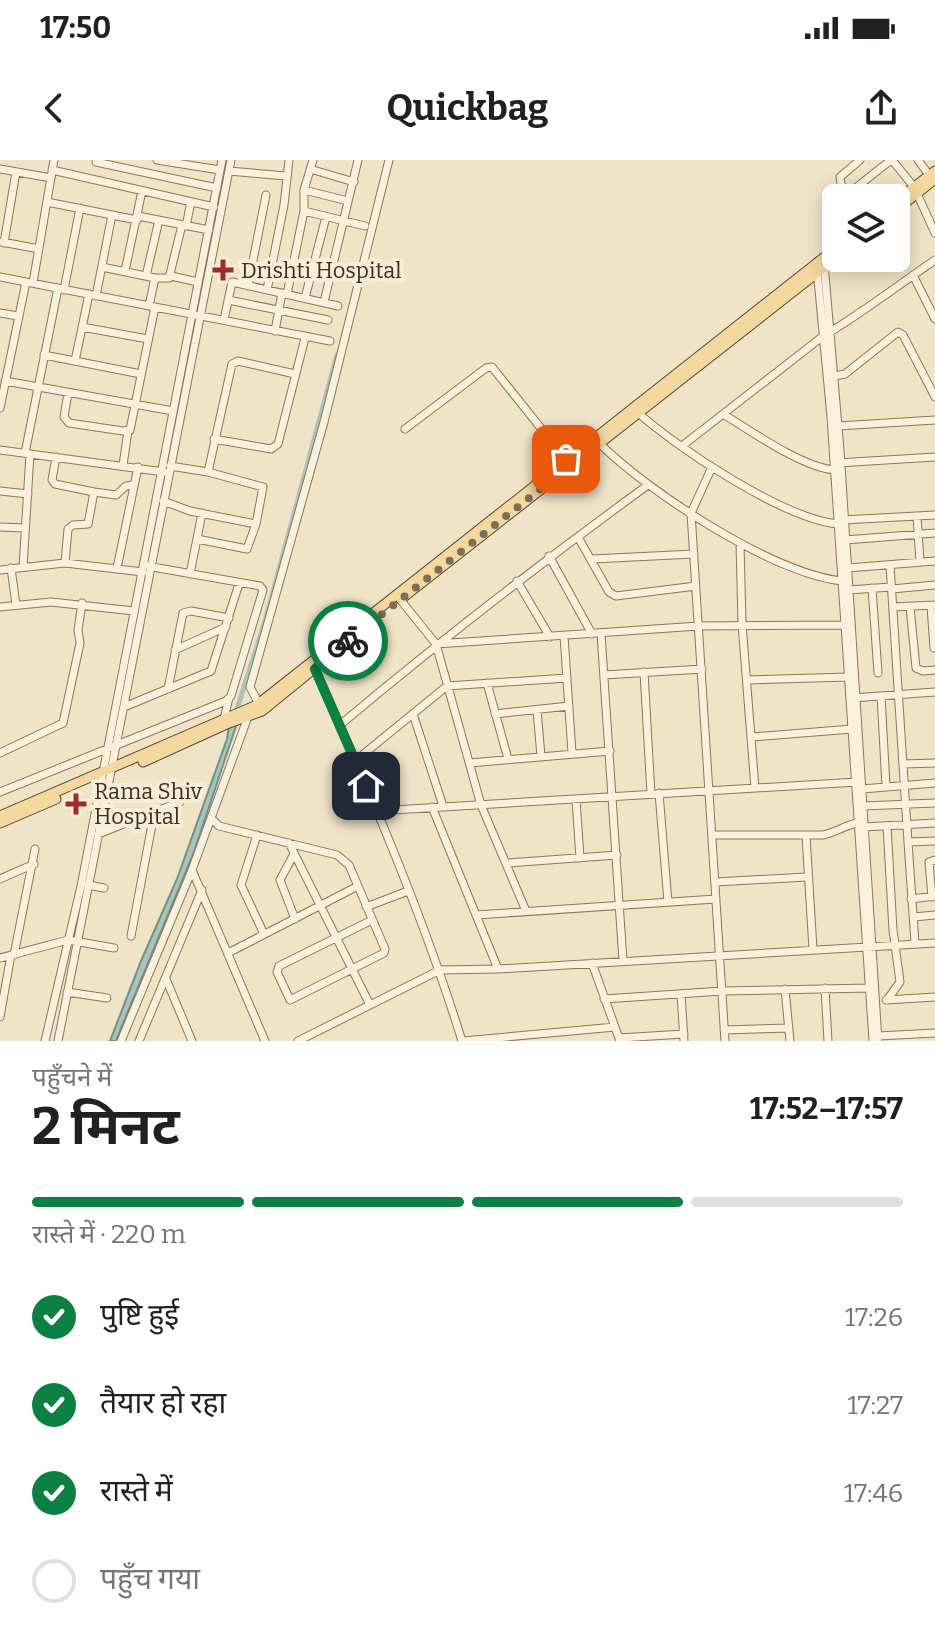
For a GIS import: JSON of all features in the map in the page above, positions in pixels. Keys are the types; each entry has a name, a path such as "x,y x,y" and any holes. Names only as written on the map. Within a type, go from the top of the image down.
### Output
{"main road":[{"path":"910,196 933,175"},
{"path":"910,194 915,191"},
{"path":"0,823 248,711 313,666 820,265"},
{"path":"0,816 106,774"}],"street":[{"path":"0,408 18,316 39,249 54,160"},
{"path":"157,160 225,171 286,176"},
{"path":"58,1041 72,940 106,774 124,707 145,568 225,171 222,160"},
{"path":"45,1041 88,885 106,774 106,749 134,611 163,501 173,411 196,314 198,282 217,188 231,160"},
{"path":"267,290 284,205 289,160"},
{"path":"275,331 313,160"},
{"path":"324,302 358,160"},
{"path":"121,1041 192,870 248,711 250,687 324,422 389,160"},
{"path":"841,184 840,177 860,160"},
{"path":"863,184 891,160 915,191 935,233"},
{"path":"918,160 933,175"},
{"path":"96,162 217,188"},
{"path":"0,169 52,174 214,207"},
{"path":"310,169 354,182"},
{"path":"16,172 2,242 39,249"},
{"path":"304,190 348,201"},
{"path":"125,271 142,191"},
{"path":"248,286 266,195"},
{"path":"47,202 209,230"},
{"path":"171,276 191,202"},
{"path":"23,567 28,453 38,388 80,208"},
{"path":"304,211 365,226"},
{"path":"75,361 82,327 102,267 112,215"},
{"path":"305,298 326,217"},
{"path":"123,465 148,339 152,306 151,277 159,220"},
{"path":"682,446 822,337 935,260"},
{"path":"820,265 830,332 836,465 849,590 853,698 876,1039"},
{"path":"820,265 822,337 838,426 836,465"},
{"path":"102,267 198,282"},
{"path":"913,275 935,319"},
{"path":"0,277 330,341"},
{"path":"224,320 232,282 338,306"},
{"path":"228,300 328,320"},
{"path":"0,313 18,316"},
{"path":"82,327 148,339"},
{"path":"831,377 845,374 898,332 903,335 935,397"},
{"path":"214,439 275,448 280,442 305,338"},
{"path":"44,355 141,374"},
{"path":"208,472 229,367 234,362 295,374"},
{"path":"405,429 489,366 496,370 568,462"},
{"path":"5,381 173,411"},
{"path":"68,393 64,417 69,423 128,431"},
{"path":"635,410 712,467 816,520 841,522 935,515"},
{"path":"723,414 775,446 822,468 935,457"},
{"path":"838,426 935,420"},
{"path":"596,440 648,485 691,513 740,543 803,570 845,574 890,565 935,561"},
{"path":"0,450 208,472 263,487 256,524 245,550 197,539"},
{"path":"56,457 52,480 55,484 116,495 126,486 134,485"},
{"path":"117,568 138,467"},
{"path":"712,467 691,513 725,1041"},
{"path":"340,725 436,644 549,556 648,485"},
{"path":"0,491 28,494"},
{"path":"65,563 68,529 73,525 88,524 94,492"},
{"path":"163,501 256,524"},
{"path":"190,574 202,513"},
{"path":"917,516 920,562"},
{"path":"841,522 845,540 845,625 853,698 852,729 863,806 862,824"},
{"path":"0,527 25,528"},
{"path":"845,540 935,533"},
{"path":"578,537 609,592 616,596 696,586"},
{"path":"740,543 742,624 755,788"},
{"path":"592,559 694,554"},
{"path":"549,556 597,634 604,675 623,961"},
{"path":"0,570 65,563 145,568 260,586 263,592 229,698 226,720"},
{"path":"890,565 915,943"},
{"path":"11,568 16,605"},
{"path":"517,581 550,637"},
{"path":"124,707 211,671 239,584"},
{"path":"849,590 935,585"},
{"path":"872,588 878,673"},
{"path":"398,597 436,644 481,805 526,911"},
{"path":"0,607 51,602 134,611"},
{"path":"0,753 63,723 80,643 78,630 82,603"},
{"path":"893,607 933,606 934,648"},
{"path":"910,607 916,668 935,670"},
{"path":"168,689 183,613 191,611 229,618"},
{"path":"436,644 742,624 845,625"},
{"path":"175,650 226,627"},
{"path":"564,636 572,753"},
{"path":"313,666 440,970 462,1041 615,1027"},
{"path":"604,675 702,669"},
{"path":"644,672 668,902"},
{"path":"747,680 849,677"},
{"path":"355,761 447,686 567,678"},
{"path":"487,683 508,759"},
{"path":"853,698 935,692"},
{"path":"881,696 886,786"},
{"path":"0,792 229,698"},
{"path":"495,714 569,706"},
{"path":"537,710 541,756"},
{"path":"413,714 443,806"},
{"path":"752,737 852,729"},
{"path":"470,763 610,751"},
{"path":"903,764 935,763"},
{"path":"376,811 655,793 935,783"},
{"path":"576,799 580,858"},
{"path":"98,834 180,802"},
{"path":"863,806 935,803"},
{"path":"432,807 498,969"},
{"path":"131,936 154,814"},
{"path":"211,818 219,826 337,855 345,860 358,886 372,920 384,953 290,1000 277,968 372,920"},
{"path":"712,835 806,836 838,832 862,824 935,823"},
{"path":"887,826 900,982 887,1000"},
{"path":"257,835 241,885 264,934"},
{"path":"806,836 813,949"},
{"path":"908,842 935,841"},
{"path":"289,843 370,1005"},
{"path":"0,1017 35,849"},
{"path":"294,854 280,880 295,919"},
{"path":"507,863 617,855"},
{"path":"911,899 934,896 929,862 935,860"},
{"path":"0,879 34,864"},
{"path":"192,870 265,1041"},
{"path":"715,882 807,877"},
{"path":"88,885 104,888"},
{"path":"228,953 358,886"},
{"path":"139,1041 202,890"},
{"path":"366,907 408,891"},
{"path":"476,915 716,899"},
{"path":"914,917 935,915"},
{"path":"0,958 72,940 114,948"},
{"path":"298,1041 440,970 935,943"},
{"path":"869,946 869,988 876,1039"},
{"path":"592,963 620,1039 684,1037 681,994"},
{"path":"166,979 192,1041"},
{"path":"825,988 828,1041"},
{"path":"604,999 722,991 869,988"},
{"path":"785,989 790,1041"},
{"path":"67,992 107,998"},
{"path":"875,1001 935,997"},
{"path":"724,1030 789,1028"},
{"path":"876,1039 935,1033"}],"water":[{"path":"237,723 194,852 116,1041 110,1041 177,879 229,726"}],"waterway":[{"path":"235,715 265,621 337,355"}],"way so far":[{"path":"348,641 571,465 566,459"}],"place":[{"name":"Drishti Hospital","path":"223,270"},
{"name":"Rama Shiv Hospital","path":"76,804"}],"route":[{"path":"348,641 315,669 366,786"}]}
